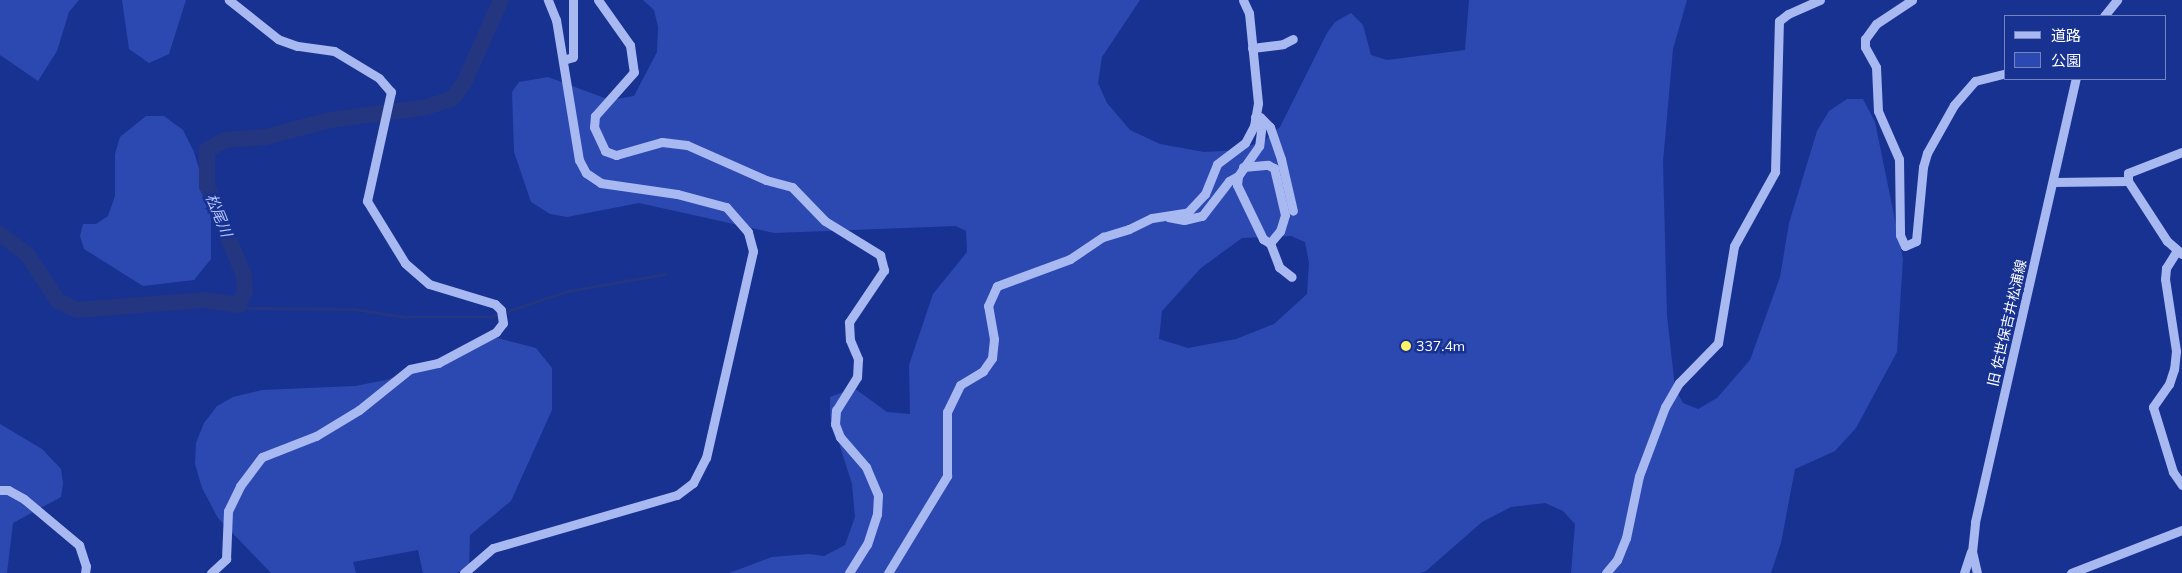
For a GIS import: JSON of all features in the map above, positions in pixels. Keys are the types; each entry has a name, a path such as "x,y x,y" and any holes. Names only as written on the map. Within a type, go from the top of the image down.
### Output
{"street":[{"path":"210,573 226,559 228,511 240,486 262,457 316,436 359,410 410,369 438,364 496,332 503,324 501,310 496,304 429,284 404,263 367,201 391,92 379,78 334,51 297,46 278,39 229,0"},
{"path":"464,573 493,548 677,496 693,483 706,458 753,251 748,232 726,207 677,194 601,183 586,173 579,160 556,20 548,0"},
{"path":"563,60 573,57 573,0"},
{"path":"598,0 630,45 634,72 596,116 594,127 605,151 616,155 662,142 687,145 766,180 792,187 825,221 880,254 884,270 848,322 850,340 858,359 857,378 836,410 834,424 840,437 866,467 878,495 877,514 868,544 849,573"},
{"path":"888,573 947,476 947,412 960,385 983,371 992,358 994,338 988,306 997,286 1070,259 1103,237 1163,216 1188,212 1199,200 1217,164 1244,143 1258,103 1249,13 1243,0"},
{"path":"1606,573 1617,560 1626,538 1639,476 1664,407 1679,383 1718,343 1734,246 1775,172 1779,21 1788,14 1820,0"},
{"path":"1912,0 1876,24 1865,39 1865,47 1876,67 1878,111 1899,159 1900,235 1905,246 1916,242 1923,166 1927,153 1954,105 1975,81 2004,74"},
{"path":"2105,15 2117,0"},
{"path":"1252,48 1283,44 1293,39"},
{"name":"旧 佐世保吉井松浦線","path":"1977,573 1972,552 1976,522 2076,80"},
{"path":"1163,216 1184,220 1202,216 1229,181 1238,176 1259,146 1262,124 1255,116"},
{"path":"1255,116 1262,117 1270,128 1293,211"},
{"path":"2182,152 2128,173 2128,181 2179,253 2166,268 2165,279 2176,351 2174,368 2169,384 2153,407 2173,472 2182,485"},
{"path":"1244,167 1268,165 1274,168 1286,215 1280,231 1270,243"},
{"path":"1238,176 1237,185 1242,202 1264,239 1270,243 1279,267 1292,277"},
{"path":"2053,182 2128,181"},
{"path":"0,490 8,490 24,499 79,544 86,566 85,573"},
{"path":"2071,573 2182,530"},
{"path":"1964,573 1972,552"}],"green space":[{"path":"0,0 79,0 69,12 57,51 38,81 0,55"},
{"path":"122,0 186,0 169,54 149,63 129,49"},
{"path":"643,0 1140,0 1102,57 1098,83 1107,103 1130,130 1160,144 1204,152 1239,150 1265,140 1280,127 1327,33 1335,22 1351,13 1363,25 1371,55 1387,60 1465,50 1469,0 1687,0 1673,49 1663,162 1667,315 1675,388 1683,403 1698,409 1717,398 1750,360 1780,277 1789,223 1817,131 1829,111 1847,99 1863,99 1875,122 1903,259 1897,352 1856,428 1835,451 1795,469 1781,543 1771,573 1571,573 1575,524 1563,511 1545,503 1511,507 1482,522 1426,571 1420,573 729,573 772,557 809,554 824,556 845,545 855,517 852,484 830,415 830,397 854,388 887,412 910,414 909,365 933,294 967,252 966,231 956,226 774,233 639,203 567,217 550,214 531,202 514,152 512,92 519,82 548,77 610,100 634,96 657,52 658,27 654,10","holes":["1291,236 1305,242 1309,263 1307,294 1274,324 1236,339 1188,348 1159,339 1162,311 1201,268 1242,238"]},
{"path":"146,116 164,116 183,130 194,152 206,192 211,220 211,259 194,280 143,286 84,249 80,236 83,224 96,224 108,216 115,196 115,154 120,137"},
{"path":"498,338 536,348 552,368 552,410 511,501 470,535 469,569 456,573 423,573 418,550 353,562 356,573 271,573 218,518 202,488 195,464 196,443 204,423 217,406 233,397 262,390 355,386 386,380 437,362 478,340"},
{"path":"0,424 42,449 61,469 63,483 61,497 13,523 7,573 0,573"}],"waterway":[{"name":"松尾川","path":"0,234 27,254 58,301 77,310 203,300 239,305 245,291 244,276 207,186 207,150 225,140 266,137 330,120 427,107 452,99 464,83 501,0"},
{"path":"239,305 251,308 354,309 407,317 490,317 568,291 665,274"}],"place":[{"name":"337.4m","path":"1406,346"}]}
